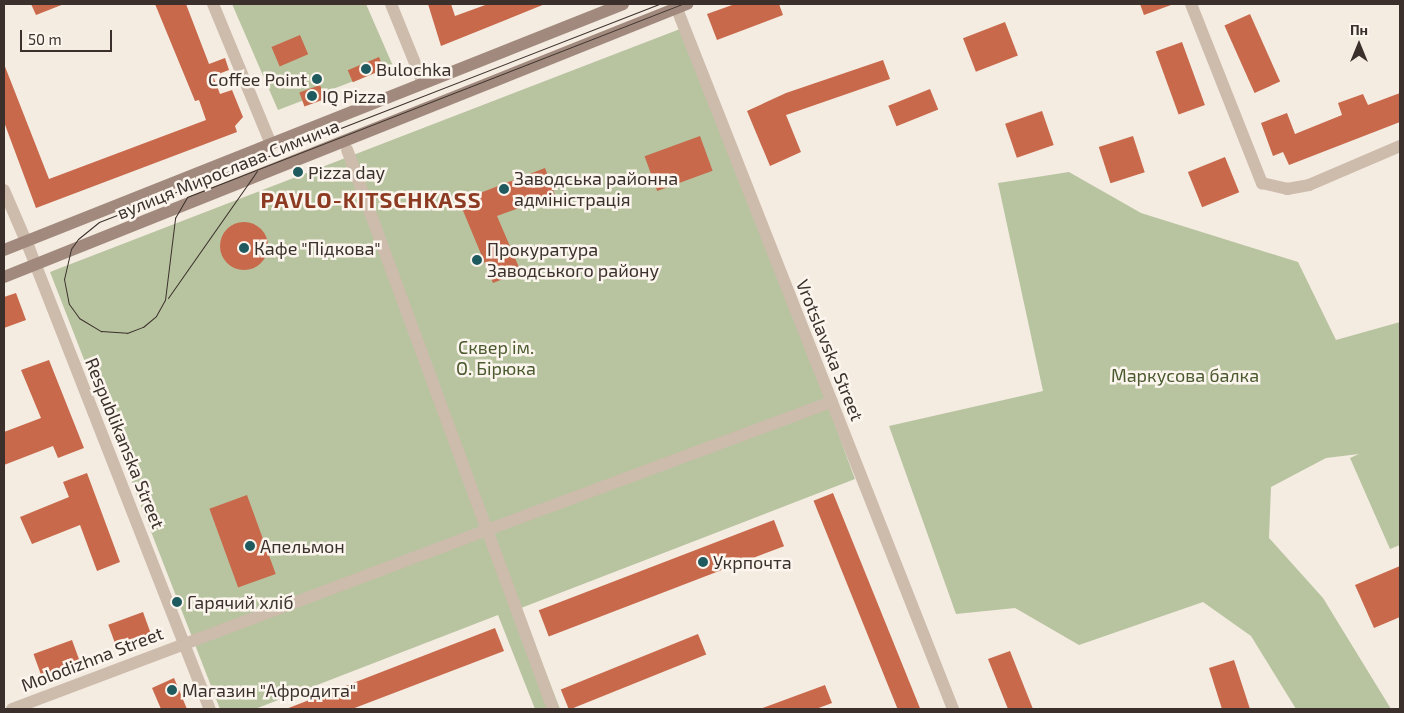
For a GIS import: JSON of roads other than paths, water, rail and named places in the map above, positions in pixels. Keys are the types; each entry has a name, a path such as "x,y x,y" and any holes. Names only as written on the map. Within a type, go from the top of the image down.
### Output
{"street":[{"path":"213,4 271,144"},
{"path":"391,4 423,83"},
{"name":"вулиця Мирослава Симчича","path":"4,250 623,4"},
{"path":"1191,4 1259,179 1273,188 1296,188 1400,146"},
{"name":"вулиця Мирослава Симчича","path":"4,276 679,5"},
{"name":"Vrotslavska Street","path":"679,5 953,709"},
{"path":"347,150 553,709"},
{"name":"Respublikanska Street","path":"4,190 36,263 210,709"},
{"name":"Molodizhna Street","path":"12,709 185,642 832,402"}],"tram line":[{"path":"659,4 99,222 78,239 71,249 64,279 69,304 79,318 101,331 127,333 143,327 156,316 165,300 175,218 187,197 682,4"},
{"path":"168,298 257,171"}],"place":[{"name":"Bulochka","path":"366,69"},
{"name":"Coffee Point","path":"317,79"},
{"name":"IQ Pіzza","path":"312,96"},
{"name":"Pizza day","path":"298,172"},
{"name":"Заводська районна адміністрація","path":"504,189"},
{"name":"Кафе \"Підкова\"","path":"244,248"},
{"name":"Прокуратура Заводського району","path":"477,260"},
{"name":"Апельмон","path":"250,546"},
{"name":"Укрпочта","path":"703,562"},
{"name":"Гарячий хліб","path":"177,602"},
{"name":"Магазин \"Афродита\"","path":"172,690"}],"district":[{"name":"PAVLO-KITSCHKASS","path":"371,200"}],"park label":[{"name":"Сквер ім. О. Бірюка","path":"496,358"},
{"name":"Маркусова балка","path":"1185,375"}]}
